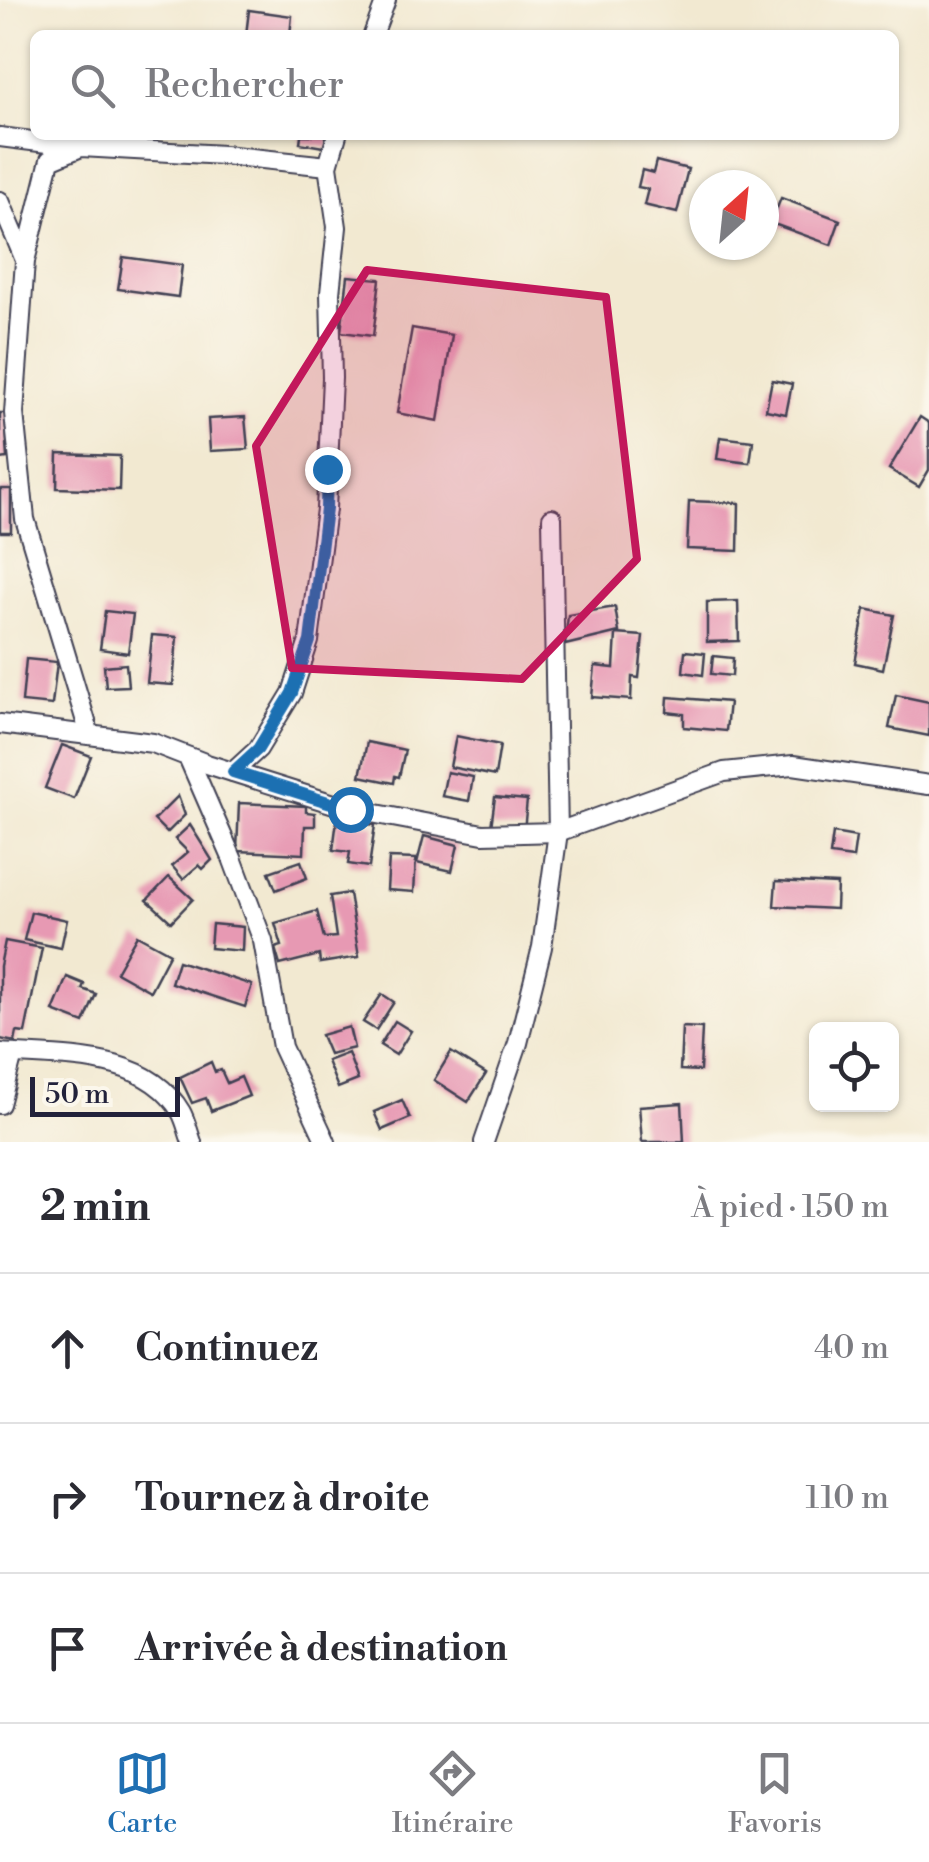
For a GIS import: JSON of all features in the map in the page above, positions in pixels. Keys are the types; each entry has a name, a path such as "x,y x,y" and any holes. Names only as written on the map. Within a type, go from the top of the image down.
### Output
{"street":[{"path":"375,30 386,0"},
{"path":"0,137 81,148 224,155 328,166"},
{"path":"233,772 258,749 292,693 310,641 326,509 332,378 330,293 337,227 328,166 336,140"},
{"path":"81,148 50,160 25,261 14,414 24,519 90,735"},
{"path":"0,200 25,261"},
{"path":"484,1142 518,1043 537,966 558,832 552,518"},
{"path":"0,724 153,743 350,809 483,834 558,832 724,772 793,764 929,785"},
{"path":"188,757 263,941 282,1047 326,1142"},
{"path":"0,1104 6,1053 102,1062 137,1071 162,1088 182,1113 192,1142"}],"highlighted area":[{"path":"367,270 606,297 637,559 522,679 292,668 256,446"}],"building":[{"path":"249,10 292,16 291,30 247,30"},
{"path":"300,140 330,140 329,148"},
{"path":"656,161 688,169 677,213 644,205 648,189 638,187 642,170 653,173"},
{"path":"781,198 840,220 831,245 779,226"},
{"path":"123,257 182,265 178,297 118,289"},
{"path":"348,276 380,279 373,336 341,332"},
{"path":"412,328 452,335 438,421 397,413"},
{"path":"772,380 792,384 786,414 766,410"},
{"path":"0,413 5,413 8,458 0,459"},
{"path":"245,417 248,449 210,451 208,419"},
{"path":"920,417 929,423 929,470 919,487 889,469"},
{"path":"720,437 753,441 750,463 717,459"},
{"path":"58,454 120,456 119,490 57,488"},
{"path":"0,489 11,489 11,532 0,532"},
{"path":"689,501 739,503 738,551 687,549"},
{"path":"738,601 739,641 707,642 707,602"},
{"path":"615,607 619,632 565,645 568,615"},
{"path":"865,609 894,615 883,669 855,663"},
{"path":"105,611 133,614 128,653 100,649"},
{"path":"616,634 643,636 639,678 632,677 631,700 592,697 595,666 614,668"},
{"path":"152,635 177,637 173,685 147,683"},
{"path":"685,651 705,653 703,675 683,672"},
{"path":"713,656 733,658 732,676 711,674"},
{"path":"26,659 57,662 52,705 22,702"},
{"path":"126,664 128,686 106,687 104,666"},
{"path":"896,695 929,702 929,736 889,728"},
{"path":"668,697 729,702 726,731 684,727 684,714 667,712"},
{"path":"456,736 500,745 495,776 450,767"},
{"path":"367,742 405,750 394,783 360,776"},
{"path":"62,745 91,756 74,799 45,788"},
{"path":"447,772 473,777 469,801 442,796"},
{"path":"178,796 185,815 167,833 154,820"},
{"path":"495,797 527,800 524,831 491,827"},
{"path":"239,803 306,806 306,812 315,813 315,826 305,826 304,854 237,851"},
{"path":"337,820 375,825 369,867 348,864 350,852 333,850"},
{"path":"190,825 212,860 183,879 172,866 188,852 175,839"},
{"path":"833,833 856,837 853,858 830,855"},
{"path":"424,836 458,845 452,871 417,863"},
{"path":"389,858 416,859 414,892 387,890"},
{"path":"301,861 307,878 276,890 269,872"},
{"path":"169,877 193,899 171,922 147,900"},
{"path":"776,881 837,884 836,909 774,906"},
{"path":"349,893 359,957 320,963 319,955 280,965 275,948 282,946 275,923 317,911 324,938 336,937 330,896"},
{"path":"31,912 67,920 61,948 24,940"},
{"path":"212,924 243,927 242,951 210,948"},
{"path":"137,935 170,953 150,991 116,972"},
{"path":"5,941 42,948 25,1033 17,1032 15,1042 0,1039 0,966"},
{"path":"178,961 252,985 245,1007 171,983"},
{"path":"67,977 96,994 84,1023 53,1011"},
{"path":"382,994 394,1002 376,1030 363,1022"},
{"path":"395,1021 411,1031 396,1055 380,1045"},
{"path":"349,1027 354,1048 329,1054 321,1035"},
{"path":"682,1027 702,1028 700,1071 680,1070"},
{"path":"451,1052 486,1074 468,1102 434,1080"},
{"path":"348,1053 358,1080 338,1088 327,1061"},
{"path":"211,1062 215,1072 221,1070 227,1083 241,1077 249,1096 211,1111 206,1098 192,1103 180,1077"},
{"path":"402,1100 410,1118 382,1130 374,1112"},
{"path":"682,1103 684,1142 642,1142 639,1106"}],"route":[{"path":"327,469 310,641 292,693 258,749 233,772 350,809"}]}
